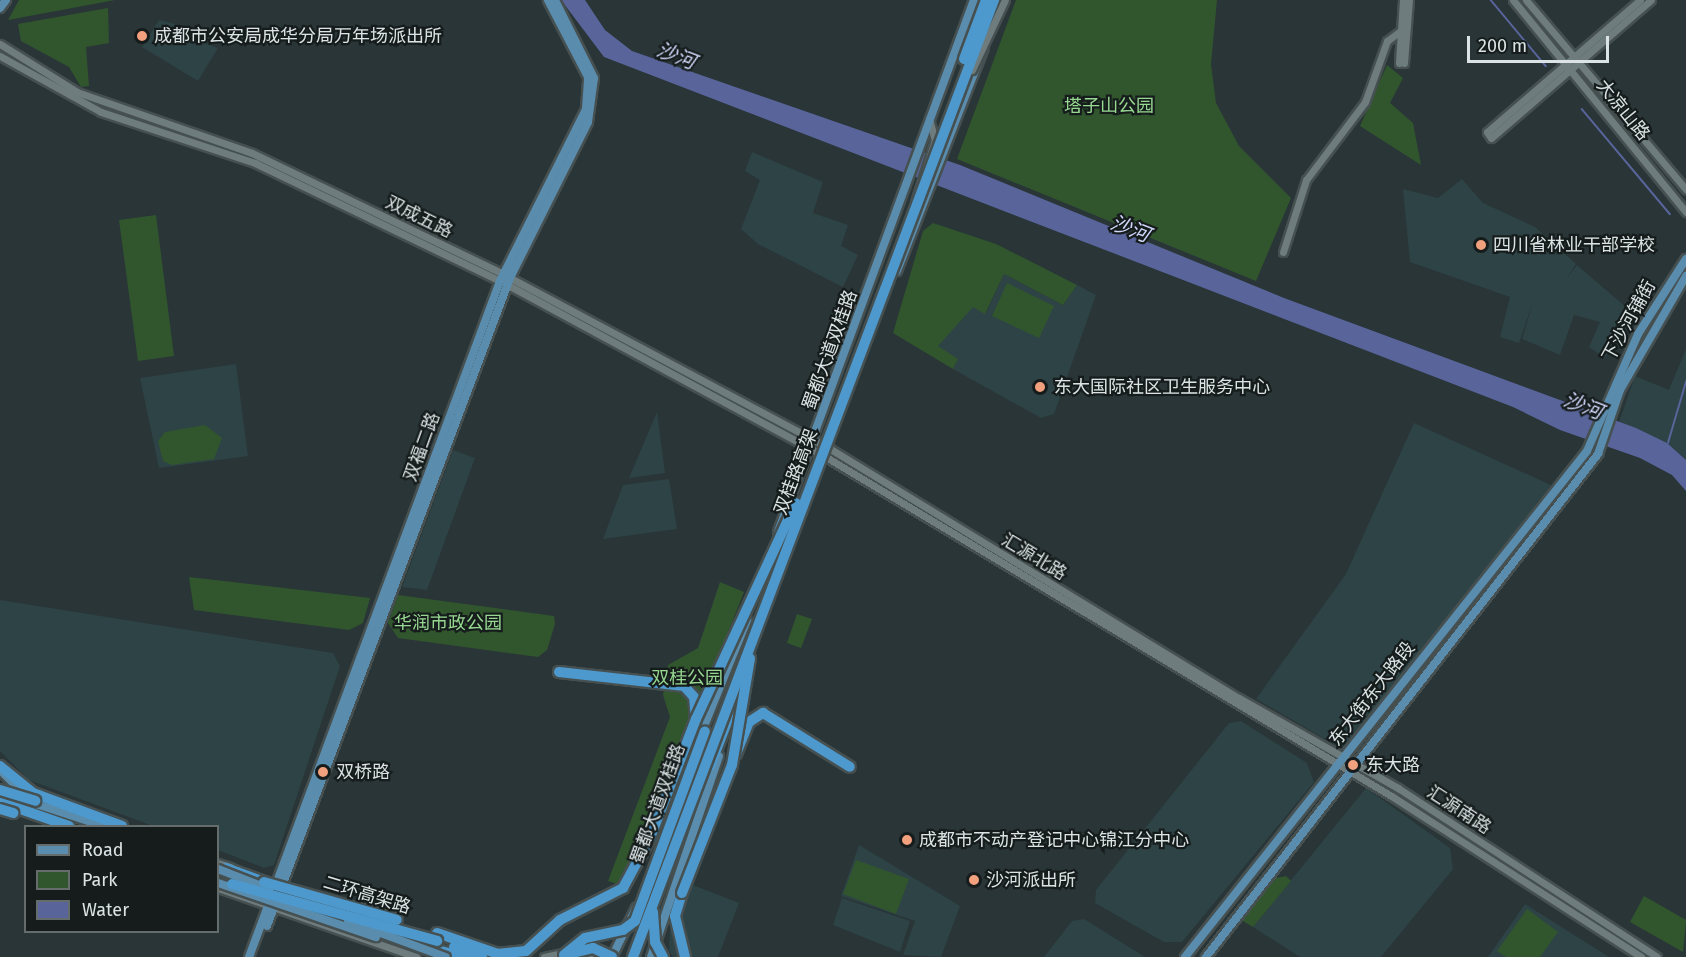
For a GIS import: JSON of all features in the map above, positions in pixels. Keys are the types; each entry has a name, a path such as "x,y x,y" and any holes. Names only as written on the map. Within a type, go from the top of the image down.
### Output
{"highway":[{"name":"双桂路高架","path":"628,957 986,0"},
{"name":"双桂路高架","path":"801,498 951,129 994,0"},
{"path":"502,955 526,951 560,920 631,880 696,719 801,498"},
{"path":"732,765 748,665 801,498"},
{"path":"559,672 576,671 684,686 694,697 696,719"},
{"path":"564,957 585,938 623,930 649,903 720,742 736,699"},
{"path":"684,957 676,911 750,723 760,714 815,742 850,767"},
{"path":"635,916 657,865 705,731"},
{"path":"0,768 33,793 119,825"},
{"path":"0,791 103,825"},
{"path":"4,808 40,820"},
{"path":"4,808 65,825"},
{"name":"二环高架路","path":"219,865 502,955"},
{"path":"657,865 649,903 655,942 663,957"},
{"name":"二环高架路","path":"219,881 482,957"},
{"name":"双桂路高架","path":"633,957 649,903"},
{"path":"401,940 462,957"},
{"path":"564,957 593,948 612,957"}],"main road":[{"path":"0,8 6,0"},
{"name":"蜀都大道双桂路","path":"612,957 635,916 720,695 974,0"},
{"name":"蜀都大道双桂路","path":"651,957 660,921 736,699 825,458 921,214 1000,0"},
{"name":"双福二路","path":"505,279 591,112 594,78 565,19 552,3"},
{"name":"双福二路","path":"270,908 277,884 505,279 586,109 588,77 552,3"},
{"name":"下沙河铺街","path":"1587,452 1605,402 1638,334 1686,259"},
{"name":"下沙河铺街","path":"1598,454 1616,404 1686,276"},
{"name":"东大街东大路段","path":"1185,957 1587,452"},
{"name":"东大街东大路段","path":"1206,957 1352,773 1598,454"},
{"path":"705,731 720,695"},
{"path":"0,768 34,803"},
{"path":"0,791 103,825"},
{"path":"40,820 57,825"},
{"path":"219,865 446,957"},
{"path":"219,881 436,957"},
{"path":"249,957 270,908"},
{"path":"255,957 270,908"},
{"path":"635,916 660,921"}],"street":[{"path":"921,214 915,206 915,192 930,125 942,131 951,129 1005,0"},
{"path":"1283,252 1306,180 1365,102 1382,49 1404,27 1403,0"},
{"path":"1401,63 1409,0"},
{"name":"大凉山路","path":"1513,0 1686,212"},
{"name":"大凉山路","path":"1526,0 1686,189"},
{"path":"1489,135 1640,0"},
{"path":"1575,60 1651,0"},
{"name":"双成五路","path":"0,44 77,92 252,153 505,279 815,440"},
{"name":"双成五路","path":"0,56 101,112 255,163 505,279 811,450"},
{"name":"汇源北路","path":"815,440 1239,698"},
{"name":"汇源北路","path":"811,450 1233,705"},
{"name":"汇源南路","path":"1239,698 1358,765 1657,957"},
{"name":"汇源南路","path":"1233,705 1352,773 1641,957"},
{"path":"219,865 277,884 474,957"},
{"path":"219,888 416,957"},
{"path":"544,957 576,951 598,957"}],"shaded area":[{"path":"159,20 183,26 181,34 218,48 198,81 142,47"},
{"path":"752,152 823,182 813,213 848,225 841,246 858,255 843,287 758,244 741,229 760,180 745,171"},
{"name":"四川省林业干部学校","path":"1462,179 1483,203 1535,227 1576,264 1566,279 1577,265 1635,315 1605,358 1589,347 1600,322 1574,315 1560,355 1522,339 1533,302 1519,343 1500,337 1510,297 1410,262 1403,189 1438,198"},
{"path":"1004,274 1063,305 1077,285 1096,295 1054,414 1041,418 953,369 958,359 937,347 973,306 986,313"},
{"path":"1686,349 1686,460 1667,443 1619,422 1635,376 1669,390"},
{"path":"236,364 248,456 159,468 140,378"},
{"path":"657,412 665,473 629,478"},
{"path":"1414,423 1551,485 1344,750 1256,699 1346,574"},
{"path":"453,450 475,458 427,590 402,587"},
{"path":"669,479 677,529 603,539 623,485"},
{"path":"0,600 333,653 340,666 274,865 264,868 219,850 219,825 150,825 29,780 0,751"},
{"path":"1241,721 1307,763 1314,782 1182,942 1164,942 1095,903 1096,890 1229,723"},
{"path":"1366,788 1450,848 1453,869 1381,957 1300,957 1253,927"},
{"path":"859,845 960,906 941,957 903,955 915,921 841,896"},
{"path":"685,882 739,903 718,957 673,957 669,951 670,926"},
{"path":"842,898 910,921 900,952 833,925"},
{"path":"1525,904 1609,957 1488,957"},
{"path":"1084,919 1145,957 1044,957 1072,921"}],"green space":[{"path":"19,0 115,0 8,20"},
{"name":"塔子山公园","path":"1016,0 1217,0 1211,64 1216,103 1239,146 1291,198 1256,281 957,159"},
{"path":"108,8 109,43 86,47 89,86 81,87 69,67 21,41 18,24"},
{"path":"1387,65 1403,78 1390,103 1413,123 1421,165 1360,126"},
{"path":"156,215 174,356 138,361 119,220"},
{"path":"933,223 996,244 1077,285 1063,305 1004,274 985,314 973,307 938,346 958,359 953,369 893,333 923,231"},
{"path":"1007,283 1054,306 1039,338 992,316"},
{"path":"205,425 222,438 214,459 172,465 163,461 158,441 165,432"},
{"path":"189,577 370,598 363,623 349,630 194,610"},
{"name":"双桂公园","path":"720,582 744,592 637,861 620,885 608,881 670,717 663,695 668,665 698,648"},
{"name":"华润市政公园","path":"398,595 554,616 555,624 547,650 538,657 398,638 388,623"},
{"path":"797,614 812,619 801,648 787,643"},
{"path":"856,860 909,879 896,914 843,894"},
{"path":"1286,876 1291,881 1253,927 1241,920 1276,878"},
{"path":"1644,896 1686,920 1683,952 1630,922"},
{"path":"1527,909 1558,932 1540,957 1506,957 1497,951"}],"water":[{"path":"561,0 585,0 605,30 632,51 960,165 1284,298 1636,428 1667,443 1686,460 1686,491 1672,475 1640,458 1560,430 1513,407 604,57"}],"waterway":[{"path":"1491,0 1546,66"},
{"path":"1582,109 1670,214"},
{"path":"1668,443 1686,382"}],"place":[{"name":"成都市公安局成华分局万年场派出所","path":"142,36"},
{"name":"四川省林业干部学校","path":"1481,245"},
{"name":"东大国际社区卫生服务中心","path":"1040,387"},
{"name":"东大路","path":"1353,765"},
{"name":"双桥路","path":"323,772"},
{"name":"成都市不动产登记中心锦江分中心","path":"907,840"},
{"name":"沙河派出所","path":"974,880"}],"water label":[{"name":"沙河","path":"676,56"},
{"name":"沙河","path":"1130,229"},
{"name":"沙河","path":"1583,406"}]}
